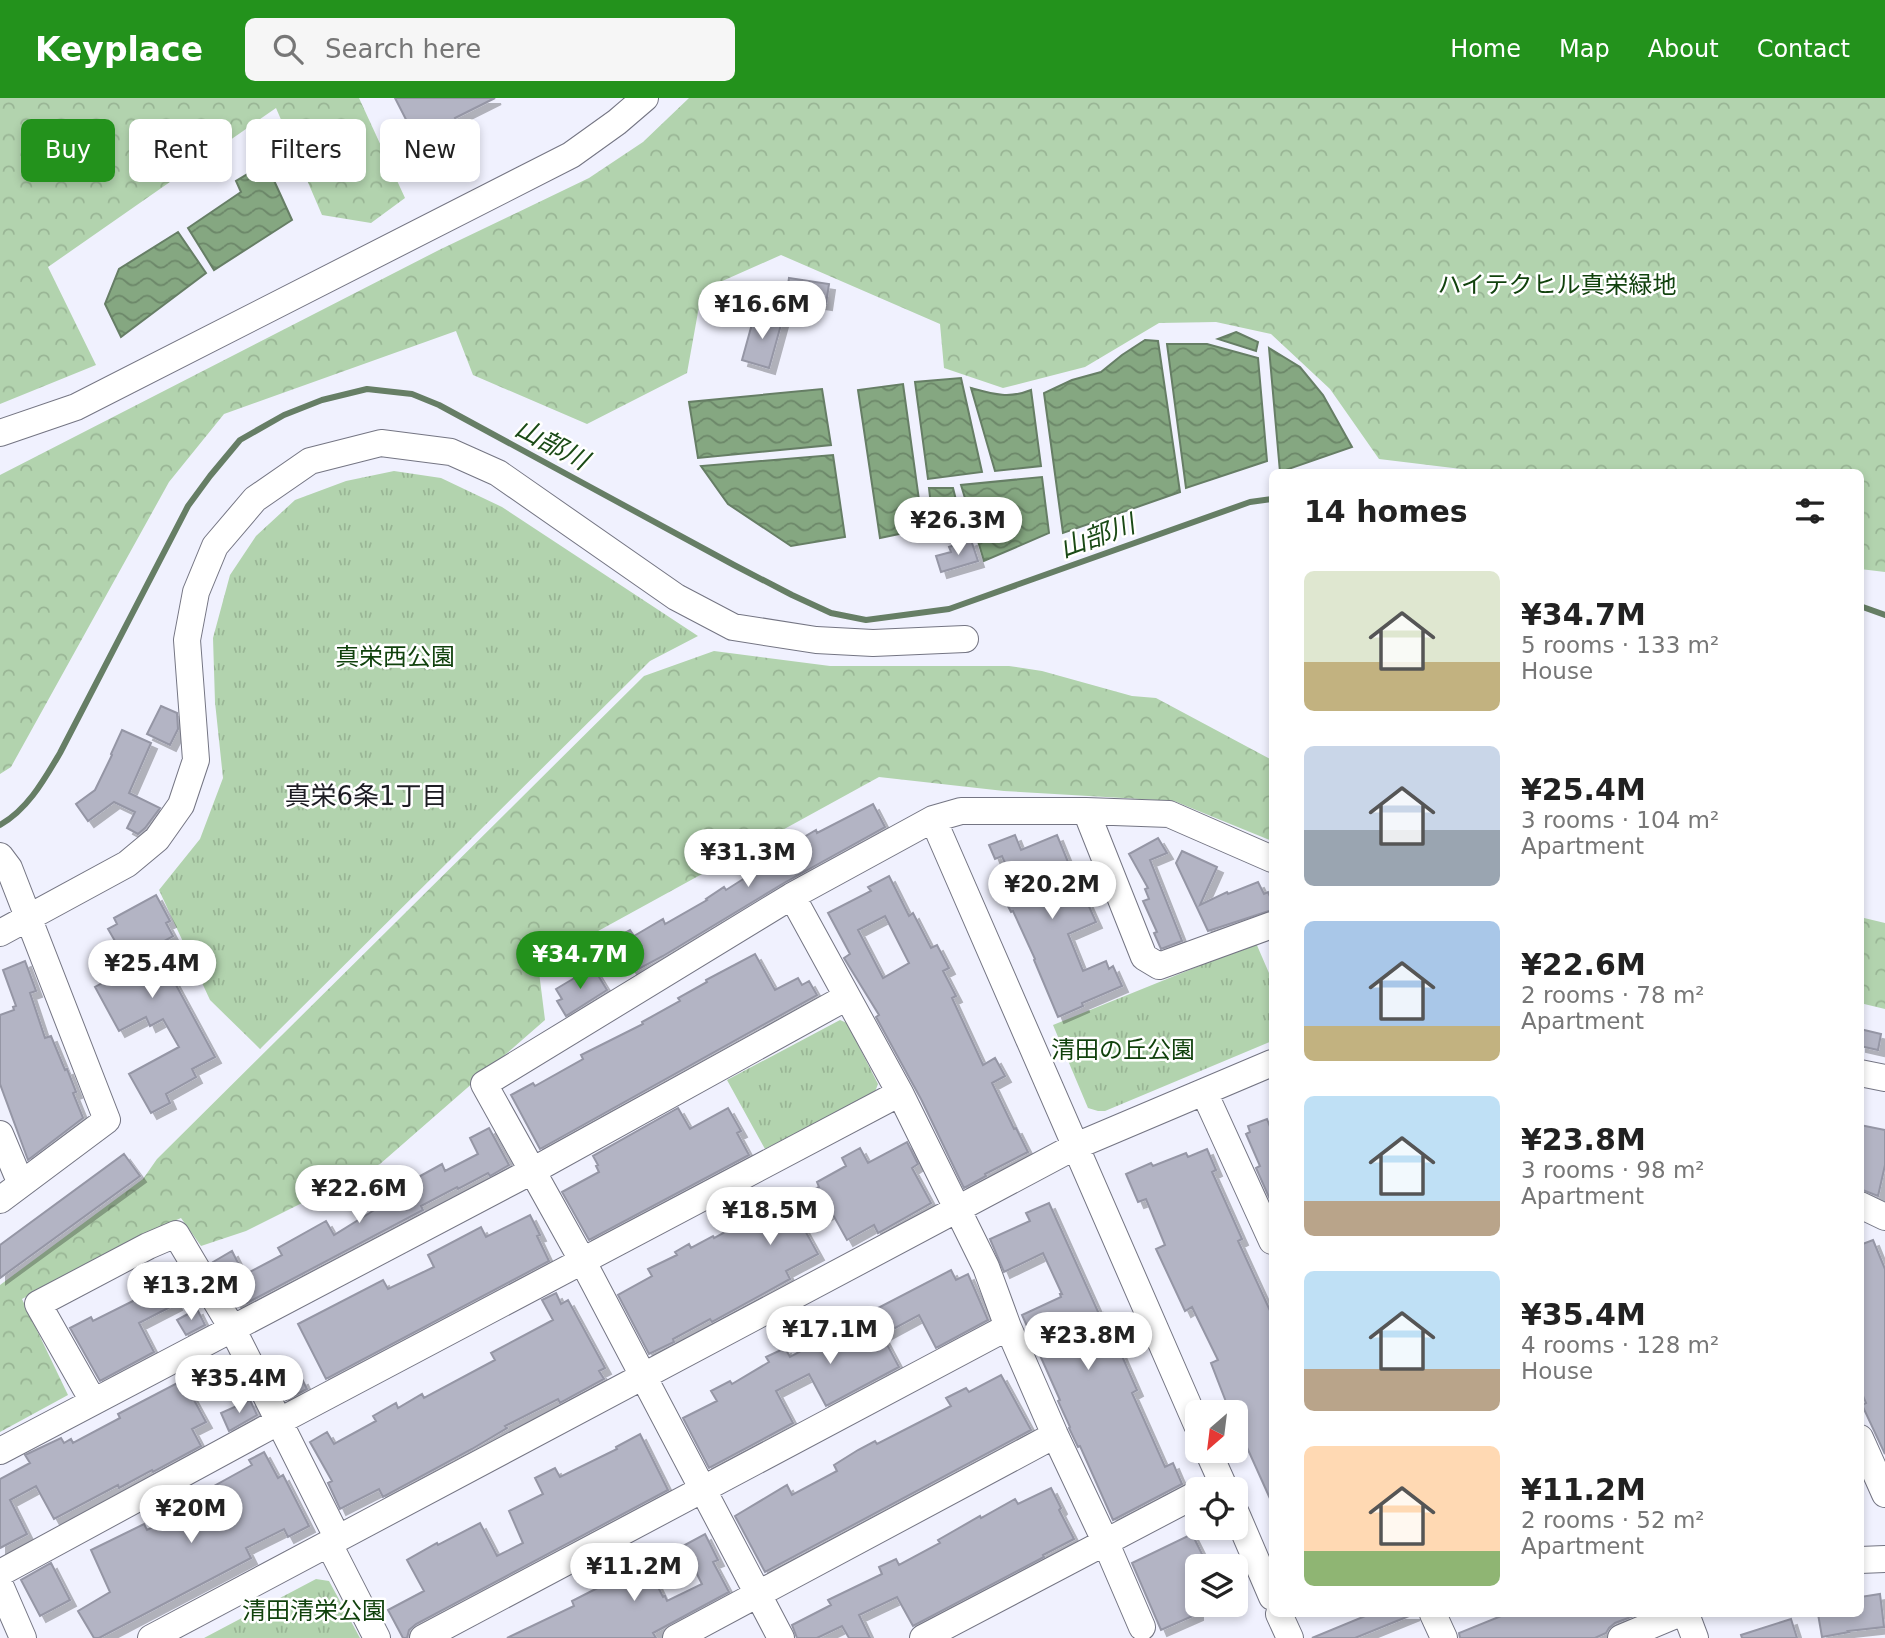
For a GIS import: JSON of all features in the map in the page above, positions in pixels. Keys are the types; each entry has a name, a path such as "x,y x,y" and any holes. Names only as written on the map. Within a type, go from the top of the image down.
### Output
{"street":[{"path":"0,433 76,407 571,155 645,98"},
{"path":"0,933 127,864 157,839 181,805 196,760 187,640 196,592 215,546 255,499 310,461 381,443 451,452 498,473 676,597 733,627 816,640 873,643 965,639"},
{"path":"781,1638 534,1170 484,1084 792,896 933,819 961,811 1169,814 1269,858"},
{"path":"1086,811 1144,957 1159,966 1269,926"},
{"path":"933,819 1186,1400"},
{"path":"0,856 9,868 107,1120 10,1192 0,1134"},
{"path":"792,896 900,1093 986,1268 1008,1327 1142,1627"},
{"path":"0,1451 534,1170 847,997"},
{"path":"151,1638 1076,1146 1269,1064"},
{"path":"1864,1074 1885,1079"},
{"path":"1204,1092 1265,1204 1269,1225"},
{"path":"0,1573 278,1422 900,1093"},
{"path":"1864,1207 1885,1217"},
{"path":"93,1401 38,1304 148,1245 176,1234 232,1328 377,1638"},
{"path":"423,1638 1008,1327"},
{"path":"676,1638 1055,1435"},
{"path":"1864,1447 1885,1494"},
{"path":"923,1638 1185,1500"},
{"path":"1248,1533 1264,1559 1269,1583"},
{"path":"1864,1560 1885,1559"},
{"path":"0,1585 23,1638"},
{"path":"1280,1617 1290,1638"},
{"path":"1434,1617 1444,1638"},
{"path":"1621,1638 1671,1617"},
{"path":"1687,1617 1695,1638"}],"green space":[{"path":"0,98 359,98 380,144 380,182 398,182 405,198 371,223 322,215 308,182 366,182 366,119 281,119 276,108 260,119 246,119 246,129 232,139 232,119 129,119 129,182 170,182 48,267 96,365 0,404"},
{"name":"ハイテクヒル真栄緑地","path":"689,98 1885,98 1885,572 1864,569 1864,469 1461,469 1379,459 1330,389 1271,334 1216,322 1159,323 1085,367 1003,388 944,368 940,324 781,255 702,290 687,373 587,424 473,375 456,331 224,414 169,482 11,767 0,774 0,475 439,250 589,178 643,142"},
{"name":"真栄西公園","path":"394,471 441,478 502,507 698,636 650,661 260,1049 210,1000 159,890 200,839 223,778 215,702 213,638 230,575 256,536 295,500 346,481"},
{"path":"714,651 830,666 1009,666 1042,671 1132,696 1156,698 1269,758 1269,840 1174,801 1004,791 879,777 538,964 545,1020 380,1164 246,1231 201,1246 181,1218 144,1234 22,1299 68,1395 0,1432 0,1285 143,1179 157,1159 644,676"},
{"path":"1864,918 1885,923 1885,1009 1864,1004"},
{"name":"清田の丘公園","path":"1256,943 1269,973 1269,1042 1105,1111 1088,1108 1053,1025"},
{"path":"840,1020 847,1023 878,1084 875,1092 765,1149 727,1080"},
{"name":"清田清栄公園","path":"316,1579 329,1581 360,1638 204,1638"}],"water":[{"path":"246,175 246,182 275,182 292,220 214,270 188,228 241,192 236,181"},
{"path":"178,232 206,273 121,337 105,304 119,269"},
{"path":"1236,332 1258,342 1256,351 1218,339"},
{"path":"1145,340 1158,341 1180,492 1063,533 1044,393 1072,380 1101,372"},
{"path":"1167,344 1207,344 1258,358 1267,461 1186,488"},
{"path":"1269,348 1300,367 1323,395 1352,447 1289,469 1280,469"},
{"path":"961,378 982,472 928,479 915,382"},
{"path":"903,384 923,529 880,538 858,390"},
{"path":"971,388 1008,395 1031,390 1041,466 995,471"},
{"path":"822,389 831,445 698,458 689,402"},
{"path":"833,455 845,537 791,546 728,504 701,466"},
{"path":"1042,477 1049,533 984,561 961,485"},
{"path":"929,488 953,488 960,516 933,523"}],"building":[{"path":"395,98 495,98 456,119 406,119"},
{"path":"789,278 829,284 826,304 786,298"},
{"path":"755,313 782,321 769,368 742,360"},
{"path":"971,540 978,561 941,572 936,556 951,552 949,547"},
{"path":"161,706 177,713 178,729 170,745 147,734"},
{"path":"122,730 151,743 129,793 160,808 138,834 127,828 135,812 114,802 88,821 76,804 95,790"},
{"path":"873,804 885,827 633,972 614,939 630,930 634,936 663,919 665,924 724,887 726,890 816,830 817,833"},
{"path":"1015,835 1021,850 1057,835 1068,862 1065,863 1096,922 1068,934 1083,971 1106,961 1109,969 1113,966 1122,986 1082,1003 1083,1006 1058,1017 1013,911 1011,912 1000,891 1014,884 1002,856 995,859 989,845"},
{"path":"1158,838 1167,853 1150,860 1182,941 1161,949 1154,933 1157,932 1143,901 1149,899 1145,889 1148,888 1129,854"},
{"path":"1182,851 1217,867 1200,905 1227,892 1228,894 1258,882 1264,894 1268,892 1269,894 1269,911 1208,931 1176,863"},
{"path":"889,876 909,916 913,913 931,948 937,945 949,968 943,971 956,996 952,998 983,1065 995,1058 1005,1076 992,1083 1028,1152 964,1188 921,1099 876,1017 879,1015 844,958 850,954 828,913 871,891 868,887","holes":["885,916 909,963 883,978 858,930"]},
{"path":"156,895 170,921 166,923 173,936 161,943 176,971 170,974 215,1057 192,1069 196,1077 166,1094 170,1103 151,1113 129,1074 179,1047 163,1019 150,1026 146,1017 119,1031 95,987 104,982 101,977 121,967 108,944 115,941 108,929 117,924 114,918"},
{"path":"755,954 775,990 798,978 802,985 809,981 817,995 540,1149 511,1095 533,1083 535,1086 583,1059 581,1055 643,1024 642,1022 680,1001 678,998 707,982 706,980"},
{"path":"25,961 36,991 30,993 45,1038 51,1036 65,1070 67,1069 83,1118 28,1160 0,1084 0,1015 14,1010 13,1007 16,1006 3,970"},
{"path":"593,967 607,990 566,1016 557,1001 562,999 556,989"},
{"path":"1864,1030 1881,1034 1878,1050 1864,1047"},
{"path":"678,1108 690,1129 728,1108 741,1131 737,1133 749,1155 589,1240 562,1192 599,1172 593,1156"},
{"path":"1267,1119 1269,1124 1269,1197 1256,1168 1260,1166 1246,1134 1250,1132 1248,1126"},
{"path":"1864,1126 1885,1130 1885,1165 1878,1196 1864,1191"},
{"path":"489,1128 509,1165 490,1176 488,1173 458,1189 457,1187 421,1206 423,1210 247,1303 246,1300 237,1305 213,1262 232,1251 244,1275 282,1255 278,1248 326,1221 334,1235 392,1199 390,1195 414,1182 413,1180 442,1164 445,1171 478,1154 470,1138"},
{"path":"907,1142 918,1164 912,1168 931,1203 878,1233 874,1225 847,1240 831,1211 803,1227 818,1254 786,1271 790,1279 712,1322 710,1319 649,1354 618,1295 652,1276 648,1269 677,1255 675,1252 689,1244 691,1248 713,1236 714,1238 778,1200 781,1206 819,1187 817,1182 846,1166 842,1158 860,1148 868,1163"},
{"path":"1207,1149 1216,1170 1212,1172 1242,1239 1238,1241 1269,1308 1269,1496 1248,1450 1248,1400 1225,1400 1211,1363 1218,1360 1192,1307 1185,1311 1156,1249 1165,1245 1146,1199 1138,1202 1126,1174 1151,1163 1153,1166 1186,1153 1188,1157"},
{"path":"124,1154 140,1176 0,1278 0,1245"},
{"path":"1049,1203 1137,1390 1132,1393 1165,1467 1173,1463 1182,1484 1113,1520 1080,1446 1078,1447 1069,1428 1058,1401 1060,1400 1022,1315 1061,1297 1062,1294 1043,1253 1004,1272 990,1239 1030,1221 1026,1213"},
{"path":"530,1215 549,1261 326,1379 298,1324 383,1280 388,1289 434,1267 428,1255 481,1227 486,1237"},
{"path":"1873,1240 1885,1269 1885,1454 1864,1409 1864,1243"},
{"path":"951,1270 956,1280 968,1274 988,1320 936,1348 919,1315 882,1335 899,1367 826,1406 809,1374 776,1391 793,1423 709,1468 683,1418 717,1401 711,1391 730,1381 732,1384 769,1362 766,1357 785,1348 790,1357 827,1337 826,1335"},
{"path":"160,1275 176,1304 139,1323 154,1352 100,1381 70,1328 91,1317 93,1321 147,1294 142,1285"},
{"path":"556,1293 561,1304 568,1300 605,1368 599,1371 604,1379 560,1403 558,1399 505,1426 507,1428 472,1449 383,1497 379,1489 340,1509 328,1483 332,1481 310,1442 327,1432 334,1444 376,1421 373,1416 396,1403 398,1408 422,1394 424,1398 495,1360 491,1353 553,1320 542,1300"},
{"path":"197,1309 205,1325 186,1335 177,1320"},
{"path":"1001,1375 1031,1430 765,1572 735,1516 787,1485 792,1495 837,1471 834,1465 858,1450 875,1441 877,1444 951,1406 946,1398 966,1388 969,1392"},
{"path":"302,1379 307,1389 286,1400 281,1391"},
{"path":"183,1380 206,1422 192,1429 201,1446 54,1519 36,1486 10,1500 27,1534 0,1548 0,1479 30,1463 25,1455 61,1438 64,1443 71,1439 73,1443 120,1418 118,1414"},
{"path":"250,1400 257,1415 229,1431 221,1413"},
{"path":"640,1434 668,1490 416,1624 409,1630 407,1638 403,1638 388,1610 424,1591 407,1560 480,1523 497,1556 523,1543 509,1511 543,1494 535,1478 555,1468 560,1477 617,1449 616,1447"},
{"path":"264,1452 278,1478 283,1475 309,1526 288,1537 284,1529 246,1548 251,1558 99,1638 94,1638 78,1611 110,1592 91,1550 144,1524 147,1530 191,1509 187,1501 252,1465 249,1460"},
{"path":"1051,1488 1074,1539 1043,1555 1044,1557 913,1626 897,1597 859,1615 870,1638 849,1638 842,1626 817,1638 797,1638 792,1625 831,1605 828,1600 882,1574 879,1567 896,1559 899,1565 940,1543 938,1540 980,1516 981,1518 1015,1499 1018,1504"},
{"path":"705,1534 718,1560 713,1562 729,1592 653,1633 656,1638 507,1638 574,1606 572,1601 645,1561 667,1601 702,1584 683,1546"},
{"path":"1185,1537 1185,1540 1195,1540 1202,1554 1185,1554 1185,1617 1190,1617 1161,1630 1132,1563"},
{"path":"51,1563 70,1600 40,1616 21,1580"},
{"path":"1880,1594 1884,1627 1822,1637 1819,1617 1864,1617 1864,1596"},
{"path":"1363,1617 1407,1617 1355,1638 1312,1638"},
{"path":"1499,1617 1631,1617 1615,1623 1606,1633 1595,1638 1460,1638 1459,1633"},
{"path":"1791,1619 1797,1638 1742,1638 1741,1635"}],"waterway":[{"name":"山部川","path":"0,825 27,802 54,763 188,506 210,476 240,440 284,415 322,400 367,389 412,394 439,405 792,595 831,613 866,620 949,609 1250,502 1269,499"},
{"name":"山部川","path":"1864,607 1885,615"}],"district":[{"name":"真栄6条1丁目","path":"366,796"}]}
